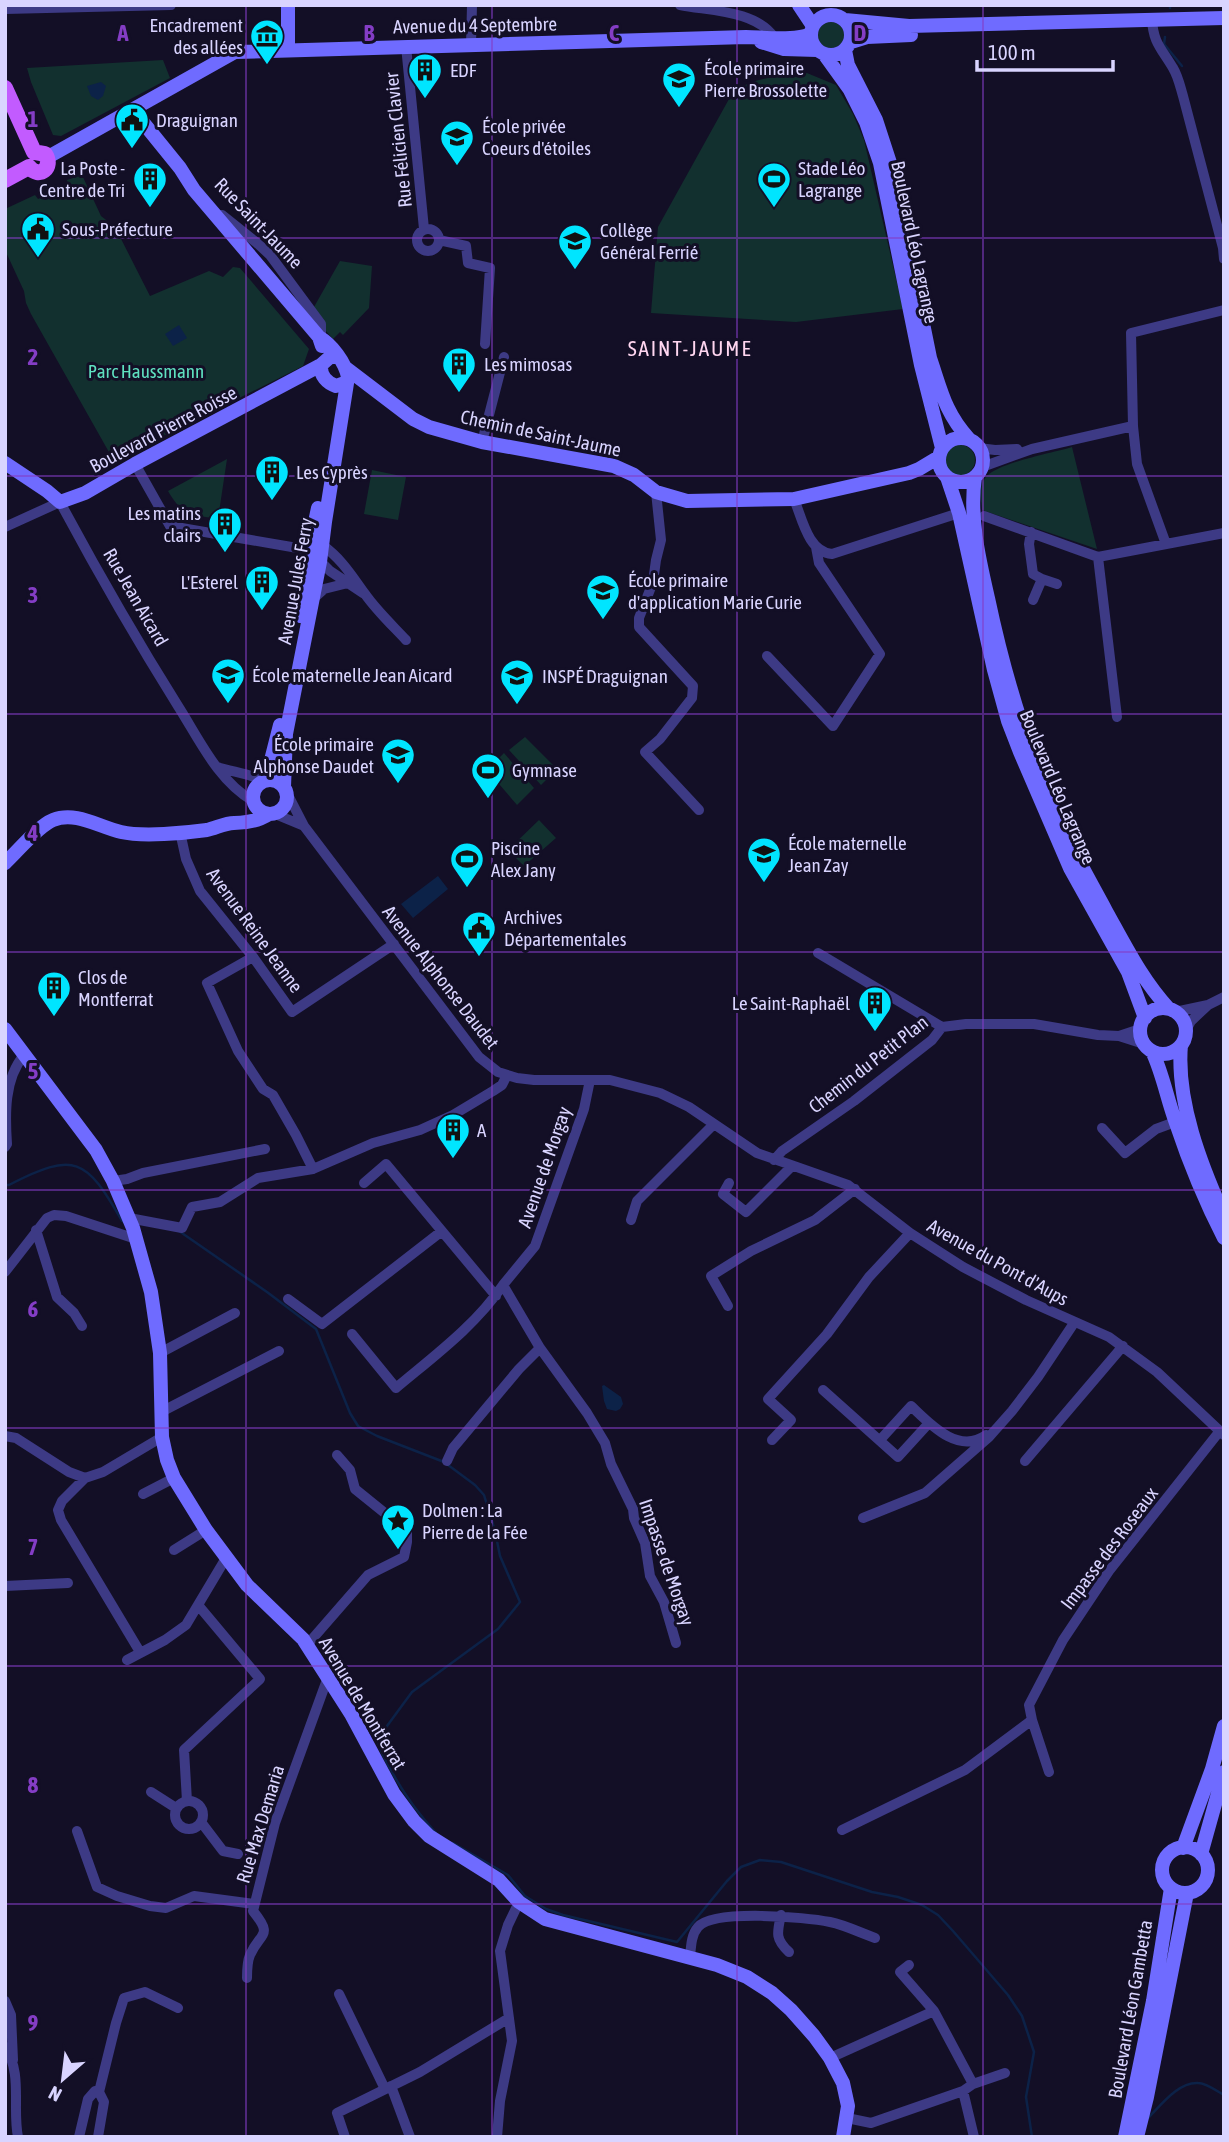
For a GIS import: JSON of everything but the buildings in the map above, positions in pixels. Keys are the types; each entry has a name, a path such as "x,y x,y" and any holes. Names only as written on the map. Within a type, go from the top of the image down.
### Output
{"main road":[{"path":"288,5 288,49"},
{"path":"799,5 812,29 813,45 820,52"},
{"path":"818,5 851,30 848,46"},
{"path":"769,40 800,38 821,18 909,26 1224,25"},
{"path":"769,40 784,49 835,56 867,37 884,35 1152,24 1224,18"},
{"name":"Avenue du 4 Septembre","path":"37,159 134,110 235,51 747,37 769,40"},
{"name":"Boulevard Léo Lagrange","path":"848,46 848,65 876,120 891,166 938,386 952,418 974,444"},
{"name":"Boulevard Léo Lagrange","path":"820,52 850,90 866,122 880,163 940,452"},
{"path":"5,89 37,159 5,180"},
{"path":"134,110 182,170 194,190 320,338 332,348 337,373"},
{"name":"Boulevard Pierre Roisse","path":"60,502 85,493 284,386 337,373"},
{"name":"Chemin de Saint-Jaume","path":"337,373 375,390 421,423 482,442 614,466 634,475 656,492 687,501 793,499 909,473"},
{"name":"Avenue Jules Ferry","path":"262,776 280,727 307,572 316,547 343,410 337,373"},
{"name":"Avenue Jules Ferry","path":"285,790 286,734 320,562 316,547 337,415 337,373"},
{"path":"954,439 974,444 982,454 978,472 961,482 946,476 909,473 931,463 954,439"},
{"path":"940,452 940,468 946,476"},
{"name":"Rue Jean Aicard","path":"5,463 60,502"},
{"name":"Boulevard Léo Lagrange","path":"978,472 973,501 980,562 1012,698 1035,762 1059,821 1090,882 1136,965 1172,1011"},
{"name":"Boulevard Léo Lagrange","path":"946,476 959,513 1008,721 1069,868 1128,972 1143,1023"},
{"path":"5,863 46,823 55,819 75,817 123,832 209,830 233,823 250,822 272,814 285,806 285,790 273,780 262,776 255,789 253,801 233,823"},
{"path":"253,801 259,810 272,814"},
{"path":"1224,1216 1188,1116 1181,1077 1184,1037 1182,1020 1172,1011 1155,1010 1143,1023 1141,1037 1160,1068 1175,1122 1204,1198 1224,1238"},
{"name":"Avenue de Montferrat","path":"5,1028 96,1150 132,1226 151,1292 160,1353 162,1437 174,1478 206,1530 247,1585 293,1628 307,1645 351,1714 394,1794 414,1821 429,1836 499,1880 520,1902 545,1919 717,1965 747,1977 772,1993 792,2010 830,2058 843,2083 848,2106 843,2137"},
{"path":"1148,1047 1164,1054 1177,1049 1184,1037"},
{"path":"1183,1848 1212,1769 1224,1726"},
{"path":"1201,1854 1224,1772"},
{"path":"1183,1848 1196,1850 1201,1854 1208,1867 1208,1875 1200,1887 1187,1893 1171,1888 1163,1875 1164,1860 1175,1850 1183,1848"},
{"name":"Boulevard Léon Gambetta","path":"1125,2137 1153,2001 1171,1888"},
{"name":"Boulevard Léon Gambetta","path":"1137,2137 1187,1893"}],"street":[{"path":"5,9 171,5"},
{"path":"471,45 472,5"},
{"path":"680,5 740,16 761,24 769,40"},
{"path":"1152,24 1157,45 1175,72 1183,96 1224,259"},
{"name":"Rue Félicien Clavier","path":"406,46 424,229 417,237 419,247 433,249 439,240"},
{"name":"Rue Félicien Clavier","path":"424,229 434,231 439,240 466,246 468,263 490,268 485,344"},
{"path":"1166,544 1137,464 1133,426 1131,333 1224,310"},
{"path":"482,442 504,357"},
{"path":"978,472 1032,449 1133,426"},
{"path":"974,444 995,450 1032,449"},
{"path":"135,464 170,526 316,547 334,553 366,595 406,640"},
{"path":"656,492 661,540 653,582 639,618 639,626 694,686 694,692 667,730 645,752 699,810"},
{"path":"767,656 833,726 880,654 819,563 816,547 793,499"},
{"path":"5,527 60,502"},
{"name":"Rue Jean Aicard","path":"60,502 112,598 217,766 253,801"},
{"path":"816,547 832,554 959,513"},
{"path":"984,516 1098,557 1224,533"},
{"path":"1031,533 1029,544 1033,574 1057,584"},
{"path":"1098,557 1116,717"},
{"path":"320,562 366,595"},
{"path":"1033,600 1042,579"},
{"path":"312,600 327,588 348,583"},
{"path":"217,766 242,775 262,776"},
{"name":"Avenue Alphonse Daudet","path":"285,790 304,826 480,1057 498,1072 507,1075 534,1080 590,1080"},
{"path":"272,814 304,826"},
{"name":"Avenue Reine Jeanne","path":"180,832 186,859 200,891 253,957 292,1012 394,944"},
{"path":"818,953 942,1027"},
{"path":"253,957 207,984 238,1051 263,1089 273,1095 313,1169"},
{"path":"1184,1037 1191,1021 1208,1005 1224,997"},
{"path":"1172,1011 1208,1005"},
{"name":"Chemin du Petit Plan","path":"1119,1036 1143,1023"},
{"name":"Chemin du Petit Plan","path":"774,1160 782,1151 854,1101 932,1040 942,1027 966,1024 1034,1024 1119,1036 1148,1047"},
{"path":"5,1147 8,1098 15,1066 24,1055"},
{"path":"5,1272 47,1218 60,1215 132,1226 182,1228 192,1208 220,1202 258,1178 313,1169 373,1143 420,1130 453,1115 502,1085 507,1075"},
{"name":"Avenue du Pont d'Aups","path":"590,1080 625,1082 660,1093 689,1107 748,1148 774,1160 841,1181 910,1233 997,1286 1109,1337 1123,1346 1157,1372 1222,1434"},
{"name":"Avenue de Morgay","path":"352,1334 396,1388 463,1332 535,1246 584,1109 590,1080"},
{"path":"1102,1128 1125,1153 1156,1129 1175,1122"},
{"path":"631,1220 637,1201 714,1124"},
{"path":"113,1181 127,1179 143,1172 265,1149"},
{"path":"364,1184 386,1164 495,1296"},
{"path":"729,1183 723,1194 746,1213 792,1166"},
{"path":"728,1306 711,1276 751,1251 815,1220 855,1189"},
{"path":"36,1230 57,1297 74,1313 82,1326"},
{"path":"288,1299 322,1324 442,1231"},
{"path":"772,1440 791,1420 768,1399 827,1334 869,1277 910,1233"},
{"path":"447,1461 453,1448 466,1432 540,1348 503,1285"},
{"path":"160,1353 235,1313"},
{"path":"863,1518 925,1493 1000,1424 1038,1377 1074,1323"},
{"path":"1025,1461 1123,1346"},
{"name":"Impasse de Morgay","path":"540,1348 605,1443 611,1464 633,1509 645,1543 650,1576 664,1602 676,1643"},
{"path":"161,1412 279,1351"},
{"path":"823,1390 898,1457 929,1423"},
{"path":"880,1440 911,1406 947,1437 962,1441 979,1440 1000,1424"},
{"name":"Impasse des Roseaux","path":"1049,1772 1029,1705 1063,1640 1109,1570 1222,1434"},
{"path":"5,1436 16,1438 69,1472 85,1478"},
{"path":"140,1652 61,1520 58,1510 62,1501 85,1478 103,1472 162,1437"},
{"path":"307,1645 368,1576 404,1557 407,1542 407,1531 355,1489 350,1470 337,1455"},
{"path":"143,1494 174,1478"},
{"path":"174,1550 206,1530"},
{"path":"127,1660 186,1625 226,1558"},
{"path":"5,1586 68,1583"},
{"path":"187,1801 184,1750 260,1679 198,1605"},
{"name":"Rue Max Demaria","path":"247,1978 248,1959 264,1934 264,1926 253,1910 275,1823 328,1677"},
{"path":"842,1830 965,1770 1032,1720"},
{"path":"150,1792 176,1808"},
{"path":"187,1801 196,1803 202,1809 201,1822 195,1828 182,1828 176,1821 176,1808 187,1801"},
{"path":"201,1822 223,1851 238,1854"},
{"path":"77,1831 97,1887 117,1896 166,1908 194,1896 254,1904"},
{"path":"497,2137 499,2101 511,2052 500,1951 508,1925 520,1902"},
{"path":"690,1958 693,1934 699,1925 713,1918 780,1915 832,1922 875,1938"},
{"path":"780,1915 777,1932 780,1943 789,1952"},
{"path":"909,1965 900,1972 933,2011 973,2084"},
{"path":"98,2137 104,2102 99,2092 124,1998 145,1992 178,2008"},
{"path":"339,1994 410,2137"},
{"path":"5,2001 10,2015 18,2137"},
{"path":"830,2058 933,2011"},
{"path":"345,2137 337,2113 420,2072 509,2018"},
{"path":"5,2047 13,2064"},
{"path":"847,2119 871,2123 963,2091 973,2084 1005,2073"},
{"path":"79,2137 88,2099 95,2091 99,2092"},
{"path":"963,2091 974,2137"}],"green space":[{"path":"831,22 840,26 844,35 840,44 831,48 822,44 818,35 822,26"},
{"path":"163,60 170,78 61,136 53,135 27,68"},
{"name":"Stade Léo Lagrange","path":"802,71 836,85 853,114 864,140 903,309 796,322 651,313 658,227 734,90 767,78 801,77"},
{"name":"Parc Haussmann","path":"82,175 101,216 115,227 150,296 209,271 223,277 233,267 240,268 309,349 303,366 114,461 31,314 24,291 5,250 5,209 35,195 38,199 68,185 67,180"},
{"path":"340,261 372,266 369,308 343,335 340,332 333,339 324,329 314,307"},
{"path":"960,445 966,446 974,454 974,466 966,474 960,475 954,474 946,466 945,460 946,454 954,446"},
{"path":"1072,447 1097,549 982,510 981,485 991,473 1012,463"},
{"path":"227,459 218,519 194,515 178,506 168,491"},
{"path":"372,470 406,477 398,520 364,514"},
{"path":"525,737 553,765 546,771 550,776 541,785 509,750"},
{"path":"504,753 534,788 517,805 487,770"},
{"path":"539,820 556,838 524,866 508,850"}],"water":[{"path":"101,82 106,86 103,96 98,100 91,96 87,86"},
{"path":"179,325 187,338 173,346 165,334"},
{"path":"438,876 448,889 413,918 401,904"},
{"path":"602,1386 621,1397 623,1404 620,1409 607,1409"}],"waterway":[{"path":"1165,37 1164,44 1182,66"},
{"path":"5,1185 49,1167 77,1167 88,1173 98,1184 124,1222"},
{"path":"179,1231 316,1329 350,1413 358,1426 444,1462 484,1495 500,1556 520,1602 498,1629 412,1692 387,1726 378,1744 403,1790 436,1833"},
{"path":"453,1843 508,1875 525,1896 546,1909 677,1942 741,1867 760,1860 781,1862 872,1892 922,1905 938,1915 953,1931 1008,1995 1022,2016 1034,2052 1026,2097 1032,2137"},
{"path":"1148,2118 1170,2095 1184,2086 1204,2084 1224,2095"}],"place":[{"name":"Encadrement des allées","path":"267,66"},
{"name":"EDF","path":"425,100"},
{"name":"École primaire Pierre Brossolette","path":"679,109"},
{"name":"Draguignan","path":"132,150"},
{"name":"École privée Coeurs d'étoiles","path":"457,167"},
{"name":"La Poste - Centre de Tri","path":"150,209"},
{"name":"Stade Léo Lagrange","path":"774,209"},
{"name":"Sous-Préfecture","path":"38,259"},
{"name":"Collège Général Ferrié","path":"575,271"},
{"name":"Les mimosas","path":"459,394"},
{"name":"Les Cyprès","path":"272,502"},
{"name":"Les matins clairs","path":"225,554"},
{"name":"L'Esterel","path":"262,612"},
{"name":"École primaire d'application Marie Curie","path":"603,621"},
{"name":"École maternelle Jean Aicard","path":"228,705"},
{"name":"INSPÉ Draguignan","path":"517,706"},
{"name":"École primaire Alphonse Daudet","path":"398,785"},
{"name":"Gymnase","path":"488,800"},
{"name":"École maternelle Jean Zay","path":"764,884"},
{"name":"Piscine Alex Jany","path":"467,889"},
{"name":"Archives Départementales","path":"479,958"},
{"name":"Clos de Montferrat","path":"54,1018"},
{"name":"Le Saint-Raphaël","path":"875,1033"},
{"name":"A","path":"453,1160"},
{"name":"Dolmen : La Pierre de la Fée","path":"398,1551"}],"district":[{"name":"SAINT-JAUME","path":"690,348"}]}
